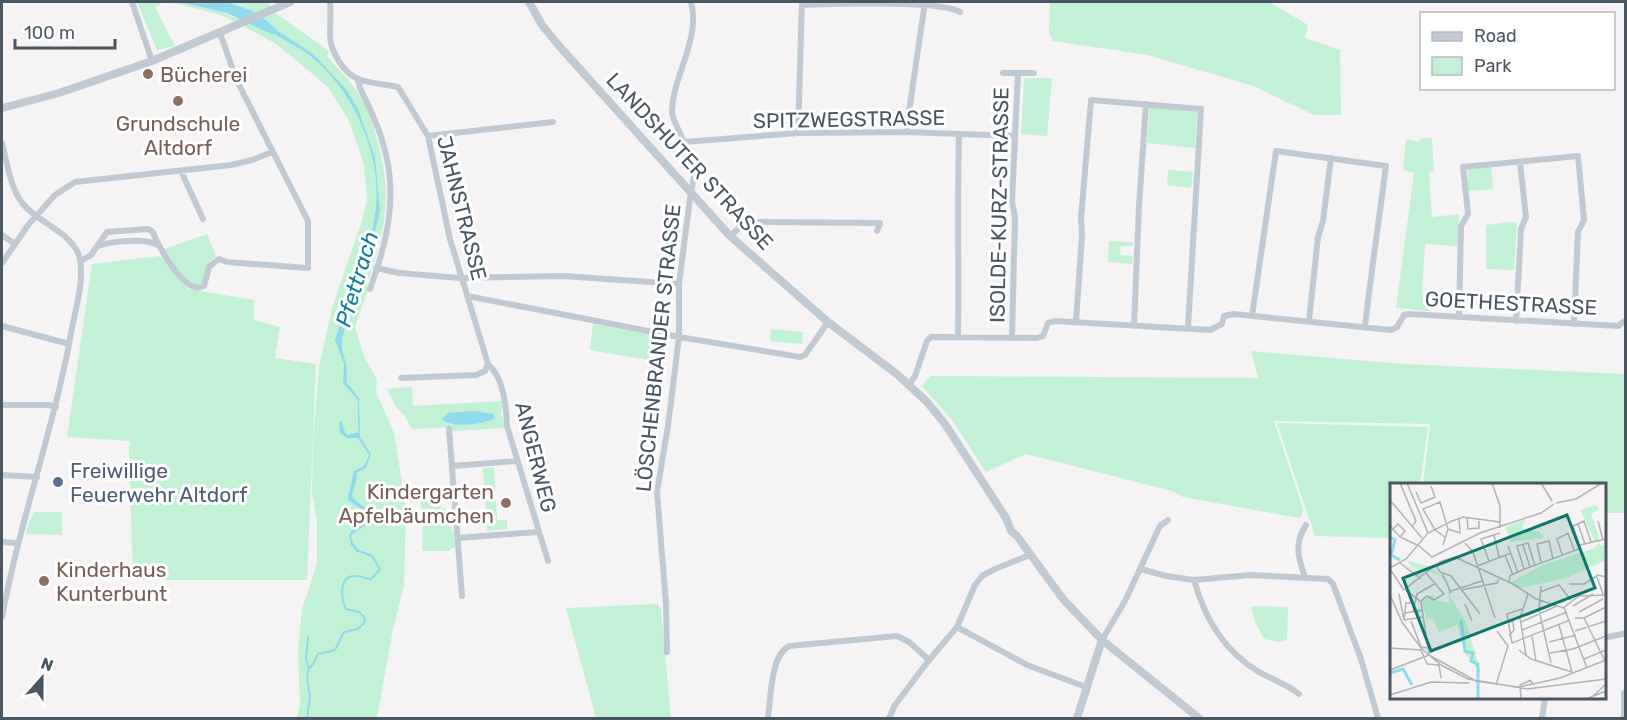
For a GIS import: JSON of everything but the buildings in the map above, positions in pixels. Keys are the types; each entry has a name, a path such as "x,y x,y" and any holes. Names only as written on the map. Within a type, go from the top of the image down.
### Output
{"street":[{"path":"132,2 152,61"},
{"path":"2,108 59,93 152,61 290,2"},
{"path":"330,2 332,18 330,36 333,50 358,80 382,139 389,168 391,209 385,239 370,289"},
{"name":"LANDSHUTER STRASSE","path":"529,2 542,25 560,47 730,236 828,322 898,375 927,402 945,424 1006,518 1011,531 1063,599 1102,640 1199,718"},
{"name":"LÖSCHENBRANDER STRASSE","path":"667,652 666,604 657,492 679,338 679,284 691,191 695,178 693,164 672,113 679,78 691,40 693,9 691,2"},
{"path":"798,133 802,3 925,3 954,8 960,12"},
{"path":"906,132 925,3"},
{"path":"81,261 91,255 107,232 148,229 152,231 168,261 185,281 200,288 207,282 211,265 219,259 227,262 308,268 309,221 237,81 220,33"},
{"name":"ISOLDE-KURZ-STRASSE","path":"1003,73 1034,73"},
{"name":"ISOLDE-KURZ-STRASSE","path":"1012,338 1015,218 1012,201 1018,73"},
{"name":"JAHNSTRASSE","path":"358,80 399,87 428,136 460,278 489,364"},
{"path":"1077,322 1081,218 1091,100 1201,109 1188,328"},
{"path":"1134,326 1146,104"},
{"path":"428,136 554,122"},
{"name":"SPITZWEGSTRASSE","path":"684,142 798,133 906,132 1016,136"},
{"path":"958,337 959,134"},
{"path":"2,143 15,189 22,203 63,236 77,250 81,261 69,344 56,407 18,543 2,617"},
{"path":"1252,316 1276,151 1386,166 1376,246 1372,259 1365,327"},
{"path":"2,263 36,216 55,195 75,182 181,171 252,160 272,152"},
{"path":"1459,317 1461,226 1467,214 1463,167 1578,156 1584,220 1578,232 1574,324"},
{"path":"1309,321 1318,240 1323,221 1331,158"},
{"path":"1516,321 1521,229 1526,217 1520,162"},
{"path":"181,171 203,219"},
{"path":"730,236 744,224 759,222 880,224 877,231"},
{"path":"2,235 15,244"},
{"path":"98,246 139,242 158,244"},
{"path":"376,268 399,273 460,278 563,276 679,284"},
{"path":"467,296 679,338 800,357 805,355 828,322"},
{"name":"GOETHESTRASSE","path":"909,385 915,376 929,339 934,337 1040,338 1051,322 1214,329 1222,324 1224,316 1228,314 1394,329 1404,315 1408,314 1618,326 1625,323"},
{"path":"2,326 69,344"},
{"path":"401,378 476,375 485,371 489,364"},
{"name":"ANGERWEG","path":"489,364 495,370 506,403 507,426 548,561"},
{"path":"2,405 56,407"},
{"path":"449,429 462,596"},
{"path":"453,466 517,461"},
{"path":"2,475 37,477"},
{"path":"1077,718 1102,640 1110,630 1160,526 1168,520"},
{"path":"1305,577 1298,556 1299,536 1306,525"},
{"path":"458,538 538,532"},
{"path":"2,542 18,543"},
{"path":"889,718 929,660 957,627 975,585 982,576 1030,555"},
{"path":"1141,569 1194,580 1250,575 1325,578 1333,584 1361,659 1378,718"},
{"path":"1194,580 1199,599 1208,618 1226,645 1258,671 1288,685 1299,694"},
{"path":"957,627 1027,665 1086,687"},
{"path":"1606,638 1626,633"},
{"path":"768,718 774,665 781,651 789,646 897,636 909,642 929,660"},
{"path":"1624,693 1624,718"},
{"path":"1542,718 1545,699"}],"green space":[{"path":"137,2 163,2 155,7 175,46 157,50"},
{"path":"169,2 203,6 236,18 241,7 227,2 269,2 271,10 329,51 327,56 356,90 374,127 383,162 385,214 367,284 369,287 355,327 364,356 377,380 376,392 394,433 406,508 404,585 393,629 377,718 297,718 300,704 298,650 302,609 317,563 317,523 312,492 319,367 332,308 361,224 367,199 364,164 348,119 328,87 298,62 276,44 234,21 218,14"},
{"path":"1050,2 1269,2 1308,25 1305,38 1340,50 1341,115 1314,115 1253,86 1148,55 1053,41 1049,33"},
{"path":"1024,78 1052,78 1047,136 1021,134"},
{"path":"1150,107 1197,111 1195,148 1147,143"},
{"path":"1423,138 1432,138 1434,171 1429,172 1432,217 1459,214 1457,246 1425,244 1422,294 1429,295 1428,311 1396,308 1414,173 1403,170 1406,139 1418,142"},
{"path":"1491,166 1493,189 1467,191 1468,170"},
{"path":"1168,170 1193,172 1191,188 1167,185"},
{"path":"1517,223 1514,270 1486,269 1486,225"},
{"path":"207,234 216,256 209,263 202,283 198,285 178,270 164,249"},
{"path":"1109,241 1133,242 1133,246 1121,246 1120,255 1133,256 1132,264 1108,262"},
{"path":"160,256 188,289 254,300 254,320 280,327 275,358 316,364 307,580 133,580 129,448 131,441 67,437 92,264"},
{"path":"593,324 652,335 648,360 590,350"},
{"path":"771,329 803,332 802,344 770,341"},
{"path":"1251,351 1403,364 1625,374 1625,513 1606,513 1606,483 1423,483 1430,424 1274,421 1303,509 1299,518 1183,497 1172,491 1026,454 986,472 952,420 922,386 930,376 1258,378"},
{"path":"412,387 413,406 502,401 501,412 505,428 452,431 452,427 412,429 396,407 387,389"},
{"path":"1277,423 1428,427 1420,483 1390,483 1390,538 1315,536"},
{"path":"494,467 497,520 507,520 507,529 487,531 483,468"},
{"path":"444,488 444,493 432,494 432,505 441,505 441,508 445,508 448,519 451,520 451,530 454,532 455,548 451,548 450,551 422,551 423,521 420,490"},
{"path":"34,512 62,512 62,535 26,533"},
{"path":"657,604 661,609 671,718 596,718 566,608"},
{"path":"1251,606 1288,607 1287,639 1279,642 1264,639 1255,622"}],"water":[{"path":"180,2 227,2 250,10 313,54 346,89 358,109 375,158 380,211 369,256 360,277 360,284 364,285 355,293 342,339 347,383 359,398 360,437 371,454 366,468 356,473 357,478 352,495 372,516 368,523 351,536 359,550 358,553 351,545 349,535 353,529 369,518 367,513 348,500 348,497 354,471 364,466 369,455 358,438 347,438 340,433 339,422 341,420 347,435 358,432 358,403 343,383 344,364 335,340 366,251 375,214 377,193 375,171 363,128 342,89 313,58 275,34 227,13"},
{"path":"475,411 494,414 494,419 483,423 460,425 442,419 448,413"}],"waterway":[{"name":"Pfettrach","path":"307,718 310,698 307,676 309,669 318,654 335,650 344,632 358,629 364,623 365,618 359,612 346,609 342,588 346,579 358,576 371,579 380,569 372,556 357,550"},
{"name":"Pfettrach","path":"308,637 306,659 309,669"}],"place":[{"name":"Bücherei","path":"148,74"},
{"name":"Grundschule Altdorf","path":"178,101"},
{"name":"Freiwillige Feuerwehr Altdorf","path":"58,482"},
{"name":"Kindergarten Apfelbäumchen","path":"506,503"},
{"name":"Kinderhaus Kunterbunt","path":"44,581"}]}
